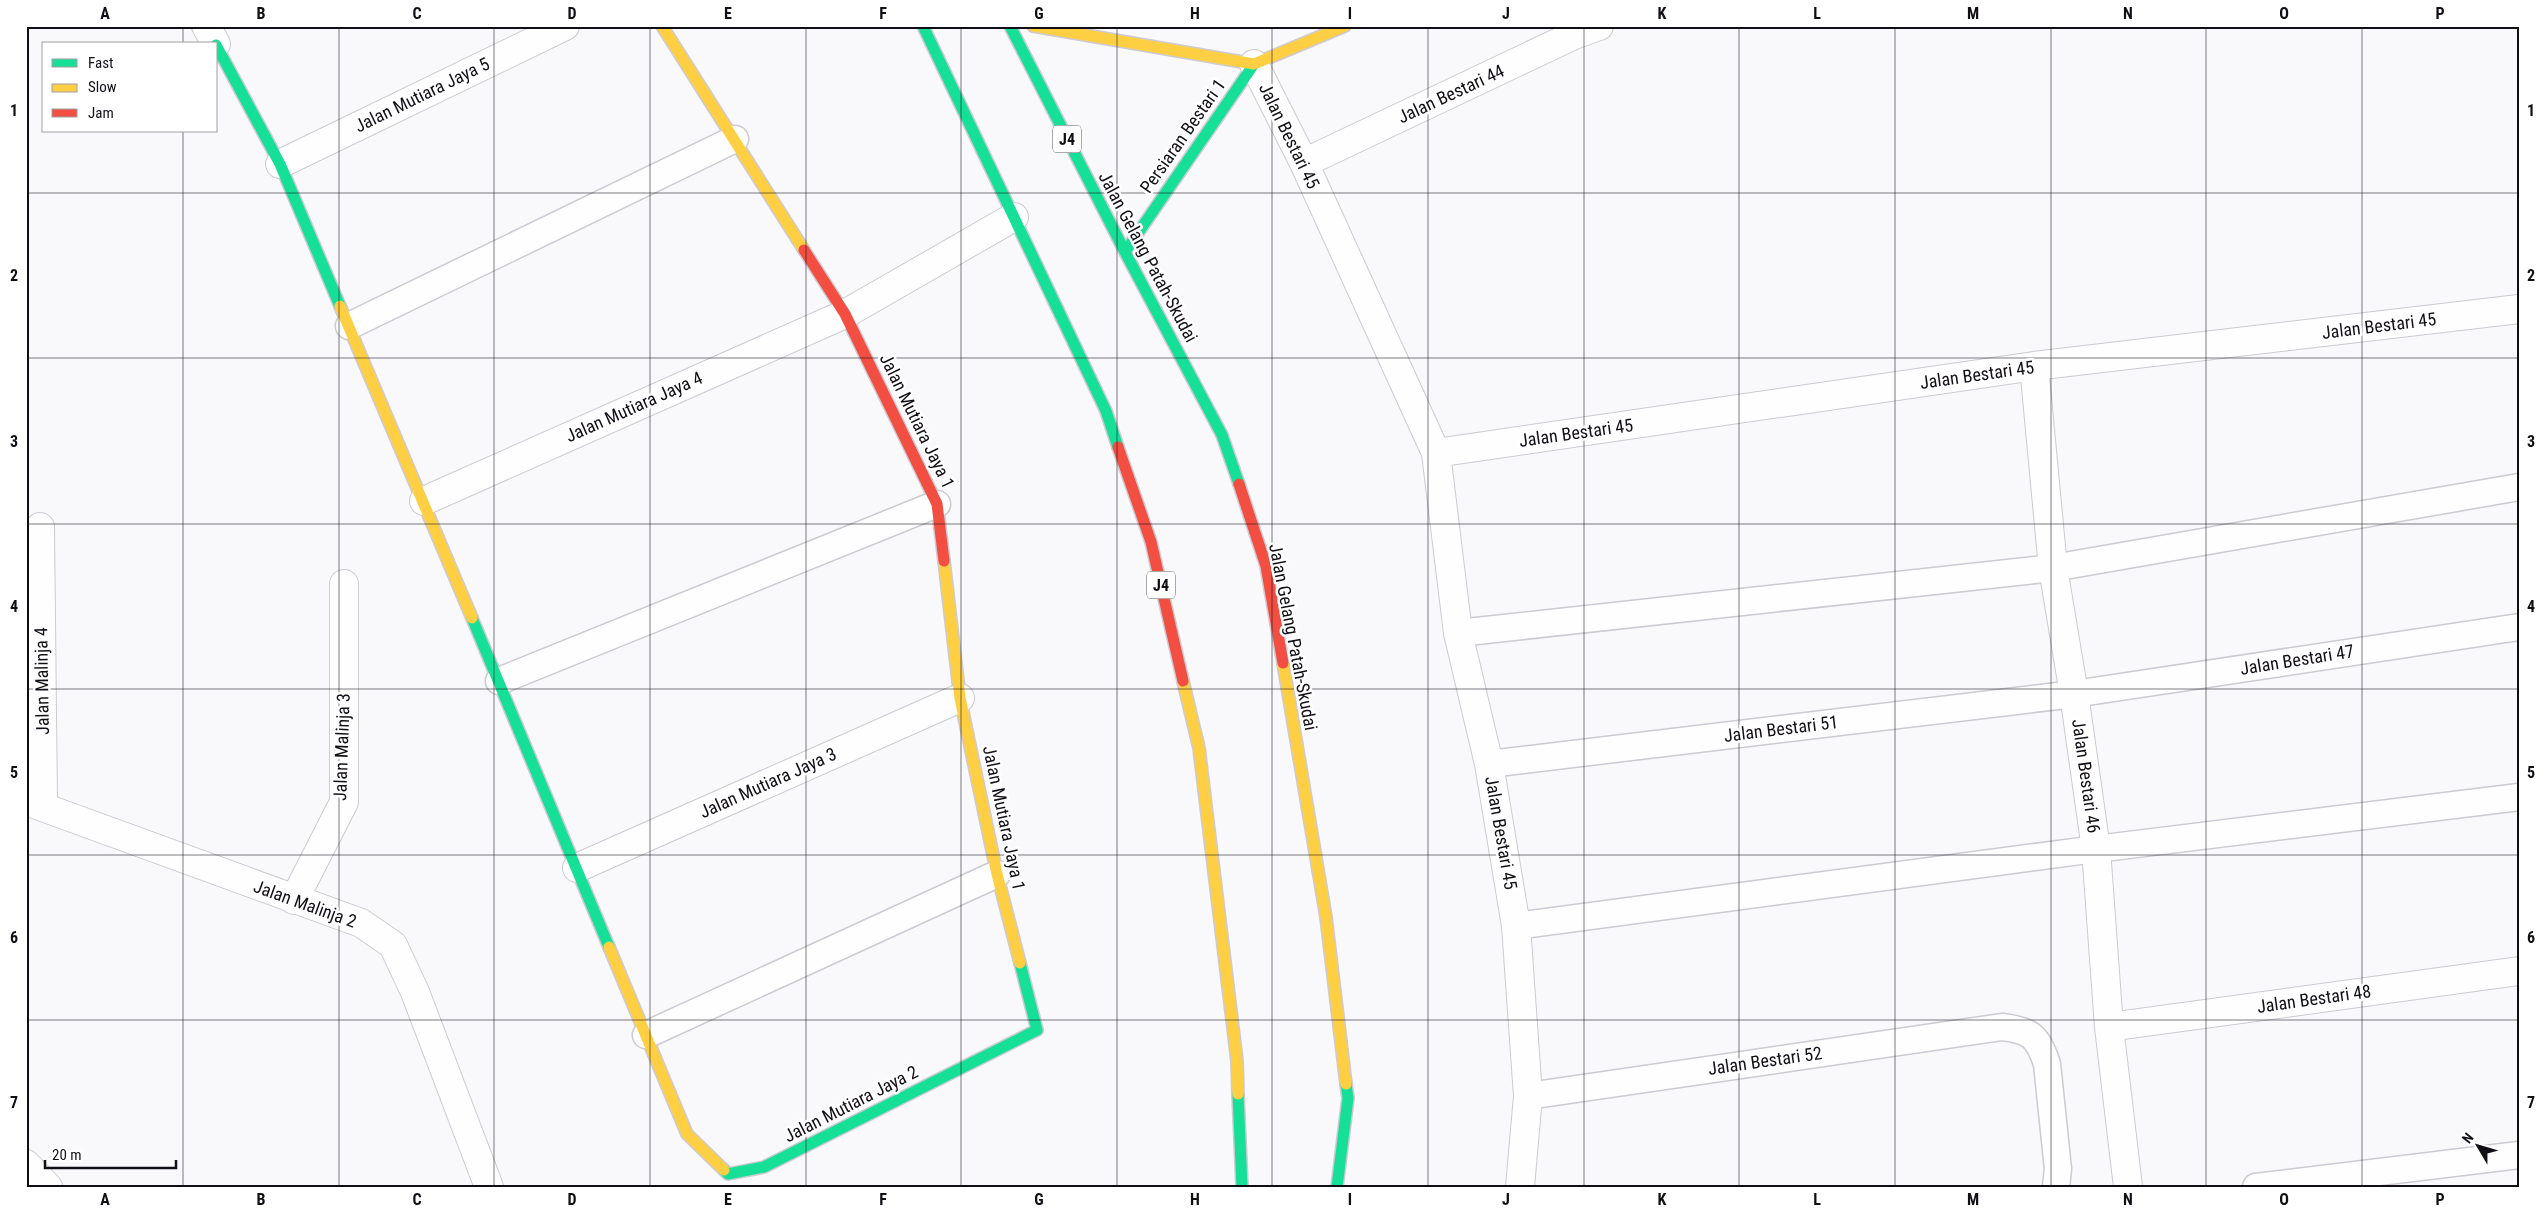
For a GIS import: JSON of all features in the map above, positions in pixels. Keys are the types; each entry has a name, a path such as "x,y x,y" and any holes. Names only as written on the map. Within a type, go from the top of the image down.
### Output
{"street":[{"path":"206,26 215,42"},
{"name":"Jalan Mutiara Jaya 5","path":"280,164 564,26"},
{"name":"Jalan Mutiara Jaya 1","path":"662,26 845,314 937,504 960,698 997,874 1037,1030"},
{"name":"J4","path":"923,26 1106,411 1153,551 1199,748 1237,1061 1242,1187"},
{"name":"Jalan Gelang Patah-Skudai","path":"1010,26 1125,252 1222,435 1266,566 1326,917 1348,1098 1337,1187"},
{"name":"Persiaran Bestari 1","path":"1033,26 1254,64 1125,252"},
{"path":"1254,64 1345,26"},
{"name":"Jalan Bestari 44","path":"1304,163 1574,35 1600,26"},
{"path":"218,48 280,164 424,501 646,1035"},
{"name":"Jalan Bestari 45","path":"1254,64 1304,163 1436,453 1458,633 1489,764 1516,926 1528,1096 1520,1187"},
{"name":"Jalan Mutiara Jaya 4","path":"424,501 845,314 1014,217"},
{"name":"Jalan Bestari 45","path":"1436,453 2034,366 2519,309"},
{"name":"Jalan Bestari 46","path":"2034,366 2053,568 2074,694 2096,849 2109,1027 2128,1187"},
{"name":"Jalan Malinja 4","path":"35,803 40,527"},
{"name":"Jalan Malinja 3","path":"294,900 344,802 344,584"},
{"name":"Jalan Mutiara Jaya 3","path":"577,868 960,698"},
{"name":"Jalan Malinja 2","path":"35,803 294,900 361,923 393,945 415,992 489,1187"},
{"name":"Jalan Bestari 48","path":"2109,1027 2519,971"},
{"name":"Jalan Mutiara Jaya 2","path":"646,1035 687,1134 728,1174 764,1167 1037,1030"},
{"path":"26,1164 48,1187"}],"lane":[{"path":"349,326 735,139"},
{"path":"1458,633 2053,568 2519,487"},
{"path":"499,681 937,504"},
{"name":"Jalan Bestari 47","path":"2074,694 2519,627"},
{"name":"Jalan Bestari 51","path":"1489,764 2074,694"},
{"path":"1516,926 2096,849 2519,797"},
{"path":"646,1035 997,874"},
{"name":"Jalan Bestari 52","path":"1528,1096 2002,1027 2022,1029 2036,1040 2042,1049 2047,1064 2058,1169 2056,1187"},
{"path":"2256,1187 2519,1155"}],"traffic: fast":[{"path":"923,26 1106,411 1118,447"},
{"path":"1010,26 1125,252 1222,435 1239,484"},
{"path":"218,49 280,164 340,306"},
{"path":"1125,252 1254,64"},
{"path":"472,618 609,947"},
{"path":"724,1170 728,1174 764,1167 1037,1030 1020,963"},
{"path":"1337,1187 1348,1098 1346,1084"},
{"path":"1238,1094 1242,1187"}],"traffic: slow":[{"path":"662,26 804,250"},
{"path":"1033,26 1254,64 1345,26"},
{"path":"340,306 472,618"},
{"path":"944,561 960,698 997,874 1020,963"},
{"path":"1283,663 1326,917 1346,1084"},
{"path":"1183,681 1199,748 1237,1061 1238,1094"},
{"path":"609,947 687,1134 724,1170"}],"traffic: jam":[{"path":"804,250 845,314 937,504 944,561"},
{"path":"1118,447 1151,542 1183,681"},
{"path":"1239,484 1266,566 1283,663"}]}
